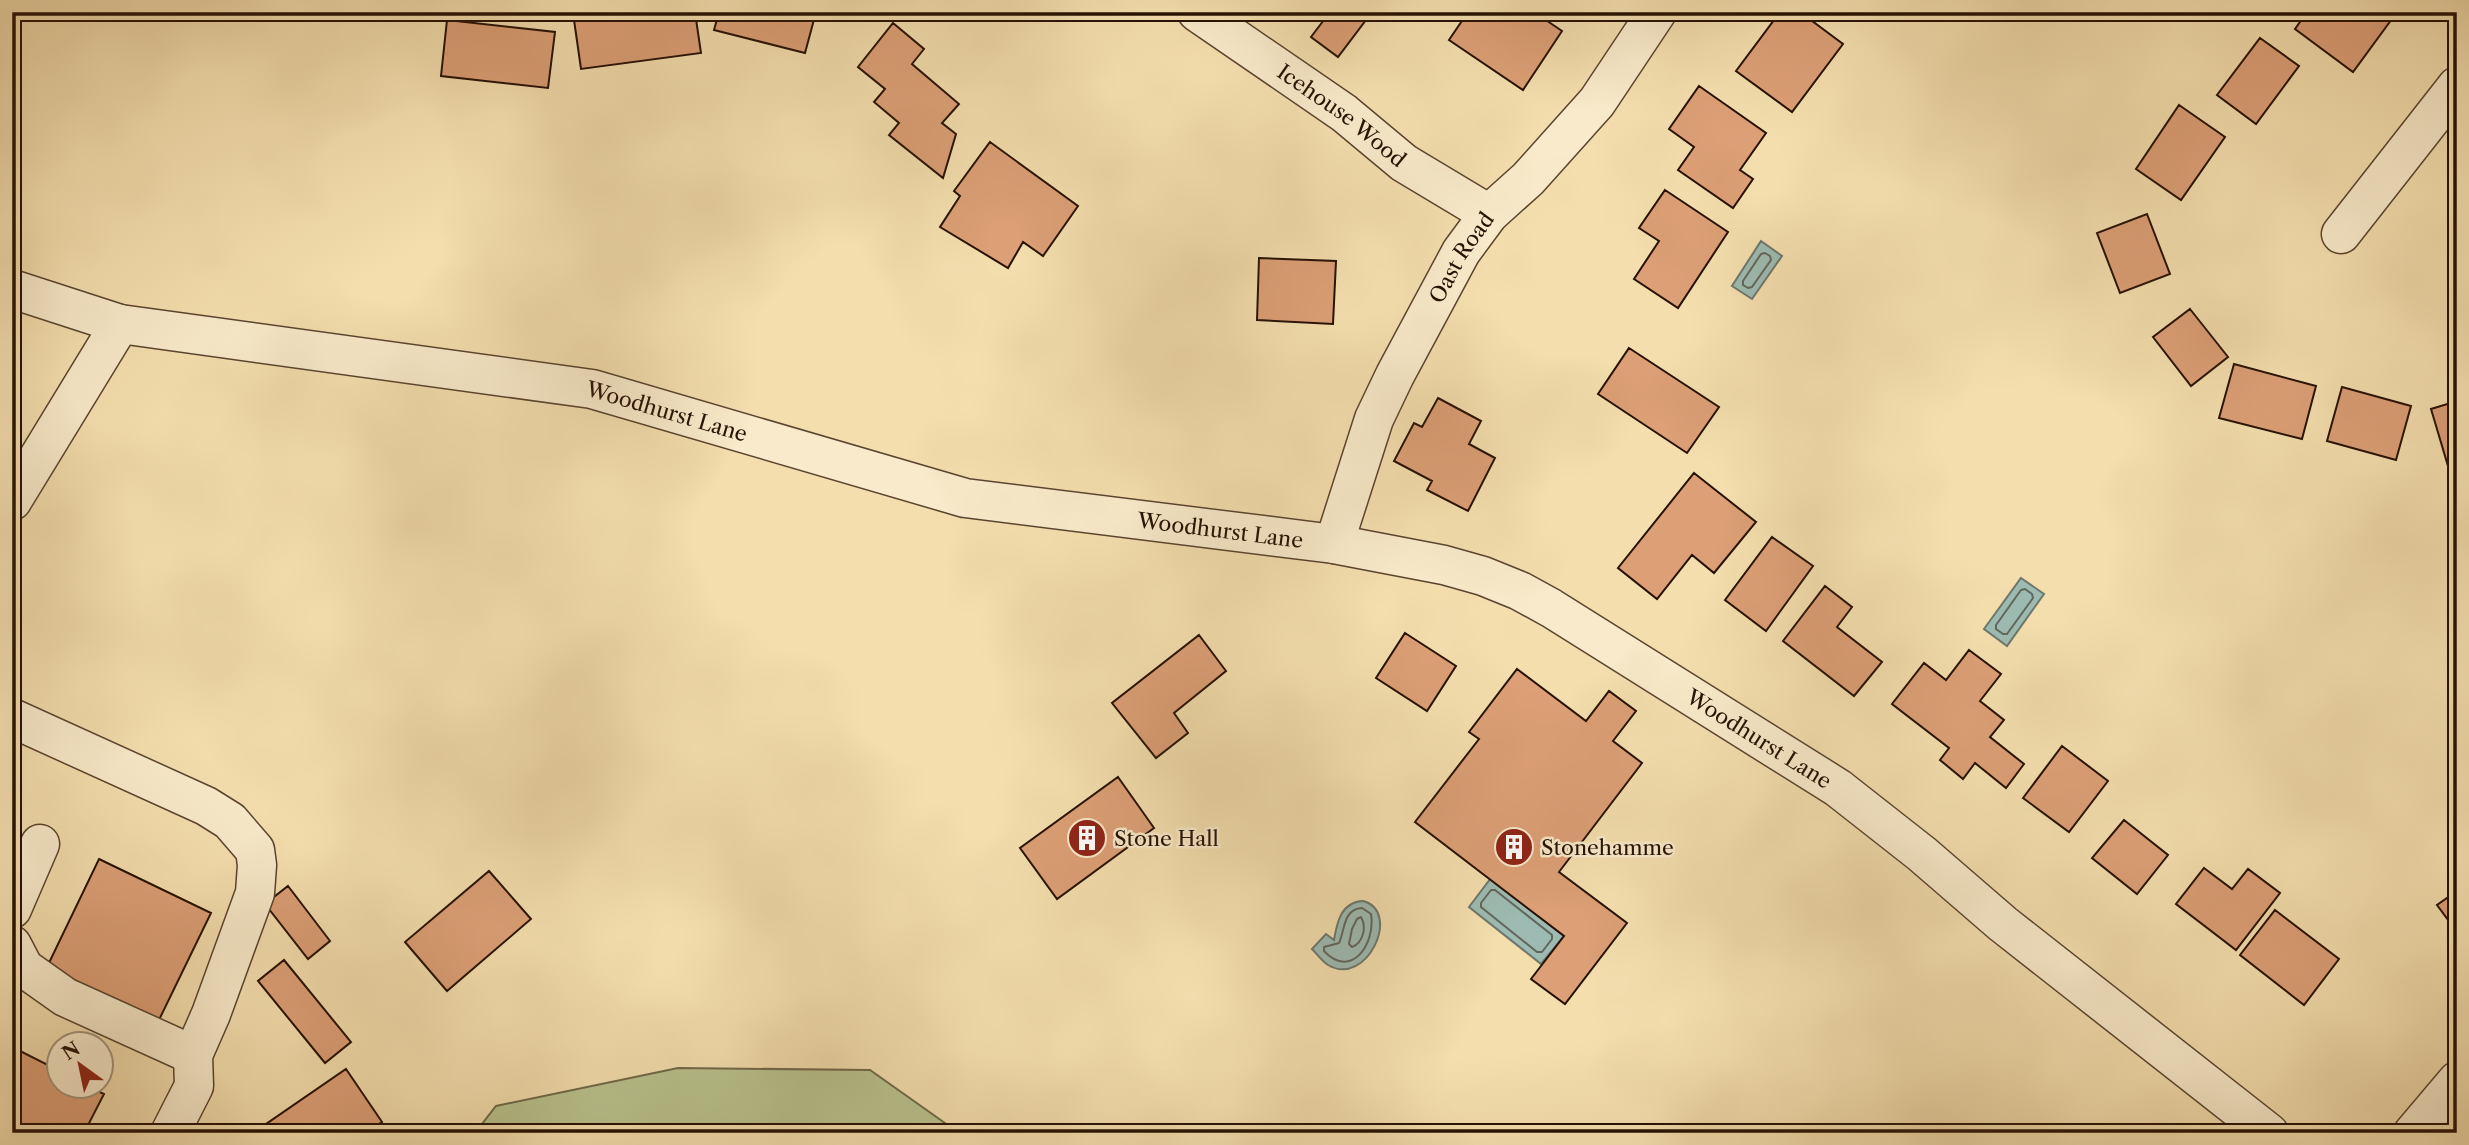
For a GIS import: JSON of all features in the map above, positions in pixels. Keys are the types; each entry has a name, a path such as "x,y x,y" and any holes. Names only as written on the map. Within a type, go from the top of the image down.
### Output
{"street":[{"name":"Icehouse Wood","path":"1197,12 1344,113 1404,163 1489,214"},
{"name":"Oast Road","path":"1334,544 1374,419 1395,374 1461,252 1489,214 1528,179 1597,102 1657,12"},
{"path":"2341,234 2457,86"},
{"name":"Woodhurst Lane","path":"12,289 120,324 592,389 965,498 1334,544 1444,565 1483,576 1520,591 1584,628 1838,788 1922,854 2003,925 2269,1133"},
{"path":"12,501 120,324"},
{"path":"12,718 206,806 230,821 255,850 255,893 211,1014 193,1055 194,1086 170,1133"},
{"path":"12,909 40,844"},
{"path":"12,945 24,968 65,998 193,1055"},
{"path":"2413,1133 2457,1081"}],"green space":[{"path":"678,1068 870,1070 959,1133 475,1133 496,1106"}],"water":[{"path":"1761,241 1782,256 1752,299 1732,286"},
{"path":"2021,578 2044,594 2007,646 1984,629"},
{"path":"1491,878 1564,936 1541,964 1469,907"},
{"path":"1363,901 1374,908 1379,918 1375,945 1355,966 1342,969 1328,965 1312,949 1326,934 1334,940 1341,914 1350,905"}],"building":[{"path":"695,12 701,53 581,69 573,13"},
{"path":"719,12 816,12 805,53 714,30"},
{"path":"1330,12 1372,12 1338,57 1311,37"},
{"path":"1468,12 1534,12 1562,31 1523,90 1449,40"},
{"path":"1780,12 1800,12 1843,44 1792,112 1736,71"},
{"path":"2307,12 2397,12 2353,72 2295,29"},
{"path":"447,20 555,32 548,88 441,76"},
{"path":"893,23 924,49 912,64 959,104 942,123 956,134 943,178 889,135 899,123 874,102 885,89 858,67"},
{"path":"2260,38 2299,66 2256,124 2217,95"},
{"path":"12,66 18,68 12,83"},
{"path":"1699,86 1766,133 1740,170 1753,179 1733,208 1678,170 1694,147 1669,129"},
{"path":"2179,105 2225,137 2181,200 2136,169"},
{"path":"990,142 1078,206 1043,256 1023,242 1008,268 940,227 960,196 954,191"},
{"path":"1665,190 1728,232 1678,308 1634,279 1659,241 1639,228"},
{"path":"2147,214 2170,274 2120,293 2097,233"},
{"path":"1259,258 1336,261 1333,324 1257,320"},
{"path":"2190,309 2228,357 2191,386 2153,337"},
{"path":"1629,348 1719,407 1687,453 1598,394"},
{"path":"2234,364 2316,386 2302,439 2219,418"},
{"path":"2342,387 2411,406 2396,460 2327,441"},
{"path":"1438,398 1481,421 1469,444 1495,458 1468,511 1427,490 1432,481 1394,461 1414,423 1422,427"},
{"path":"2457,401 2457,464 2448,466 2431,409"},
{"path":"1694,473 1756,522 1714,573 1692,555 1657,599 1618,568"},
{"path":"1772,537 1813,566 1766,631 1725,600"},
{"path":"1825,586 1852,607 1837,627 1882,662 1854,696 1783,641"},
{"path":"1405,633 1456,666 1427,711 1376,678"},
{"path":"1199,635 1226,671 1174,713 1188,733 1156,758 1112,703"},
{"path":"1969,650 2001,674 1980,701 2004,720 1990,737 2024,764 2006,788 1975,763 1963,779 1940,760 1949,748 1892,704 1924,663 1946,680"},
{"name":"Stonehamme","path":"1517,669 1586,721 1609,691 1636,711 1613,741 1642,763 1559,872 1627,923 1565,1004 1531,979 1564,936 1415,822 1479,739 1469,732"},
{"path":"2062,746 2108,781 2069,832 2023,798"},
{"name":"Stone Hall","path":"1118,777 1154,828 1057,899 1020,848"},
{"path":"2124,820 2168,855 2137,894 2092,858"},
{"path":"99,859 211,913 157,1024 46,969"},
{"path":"2204,868 2232,889 2248,869 2280,893 2236,950 2176,904"},
{"path":"489,871 531,919 447,991 405,942"},
{"path":"288,886 330,941 308,959 265,904"},
{"path":"2457,891 2457,932 2437,905"},
{"path":"2275,910 2339,959 2304,1005 2240,955"},
{"path":"284,960 351,1042 325,1063 258,981"},
{"path":"16,1049 46,1064 46,1100 101,1100 84,1133 22,1133 12,1128 12,1056"},
{"path":"346,1069 382,1122 366,1133 253,1133"}],"place":[{"name":"Stone Hall","path":"1087,838"},
{"name":"Stonehamme","path":"1514,847"}]}
